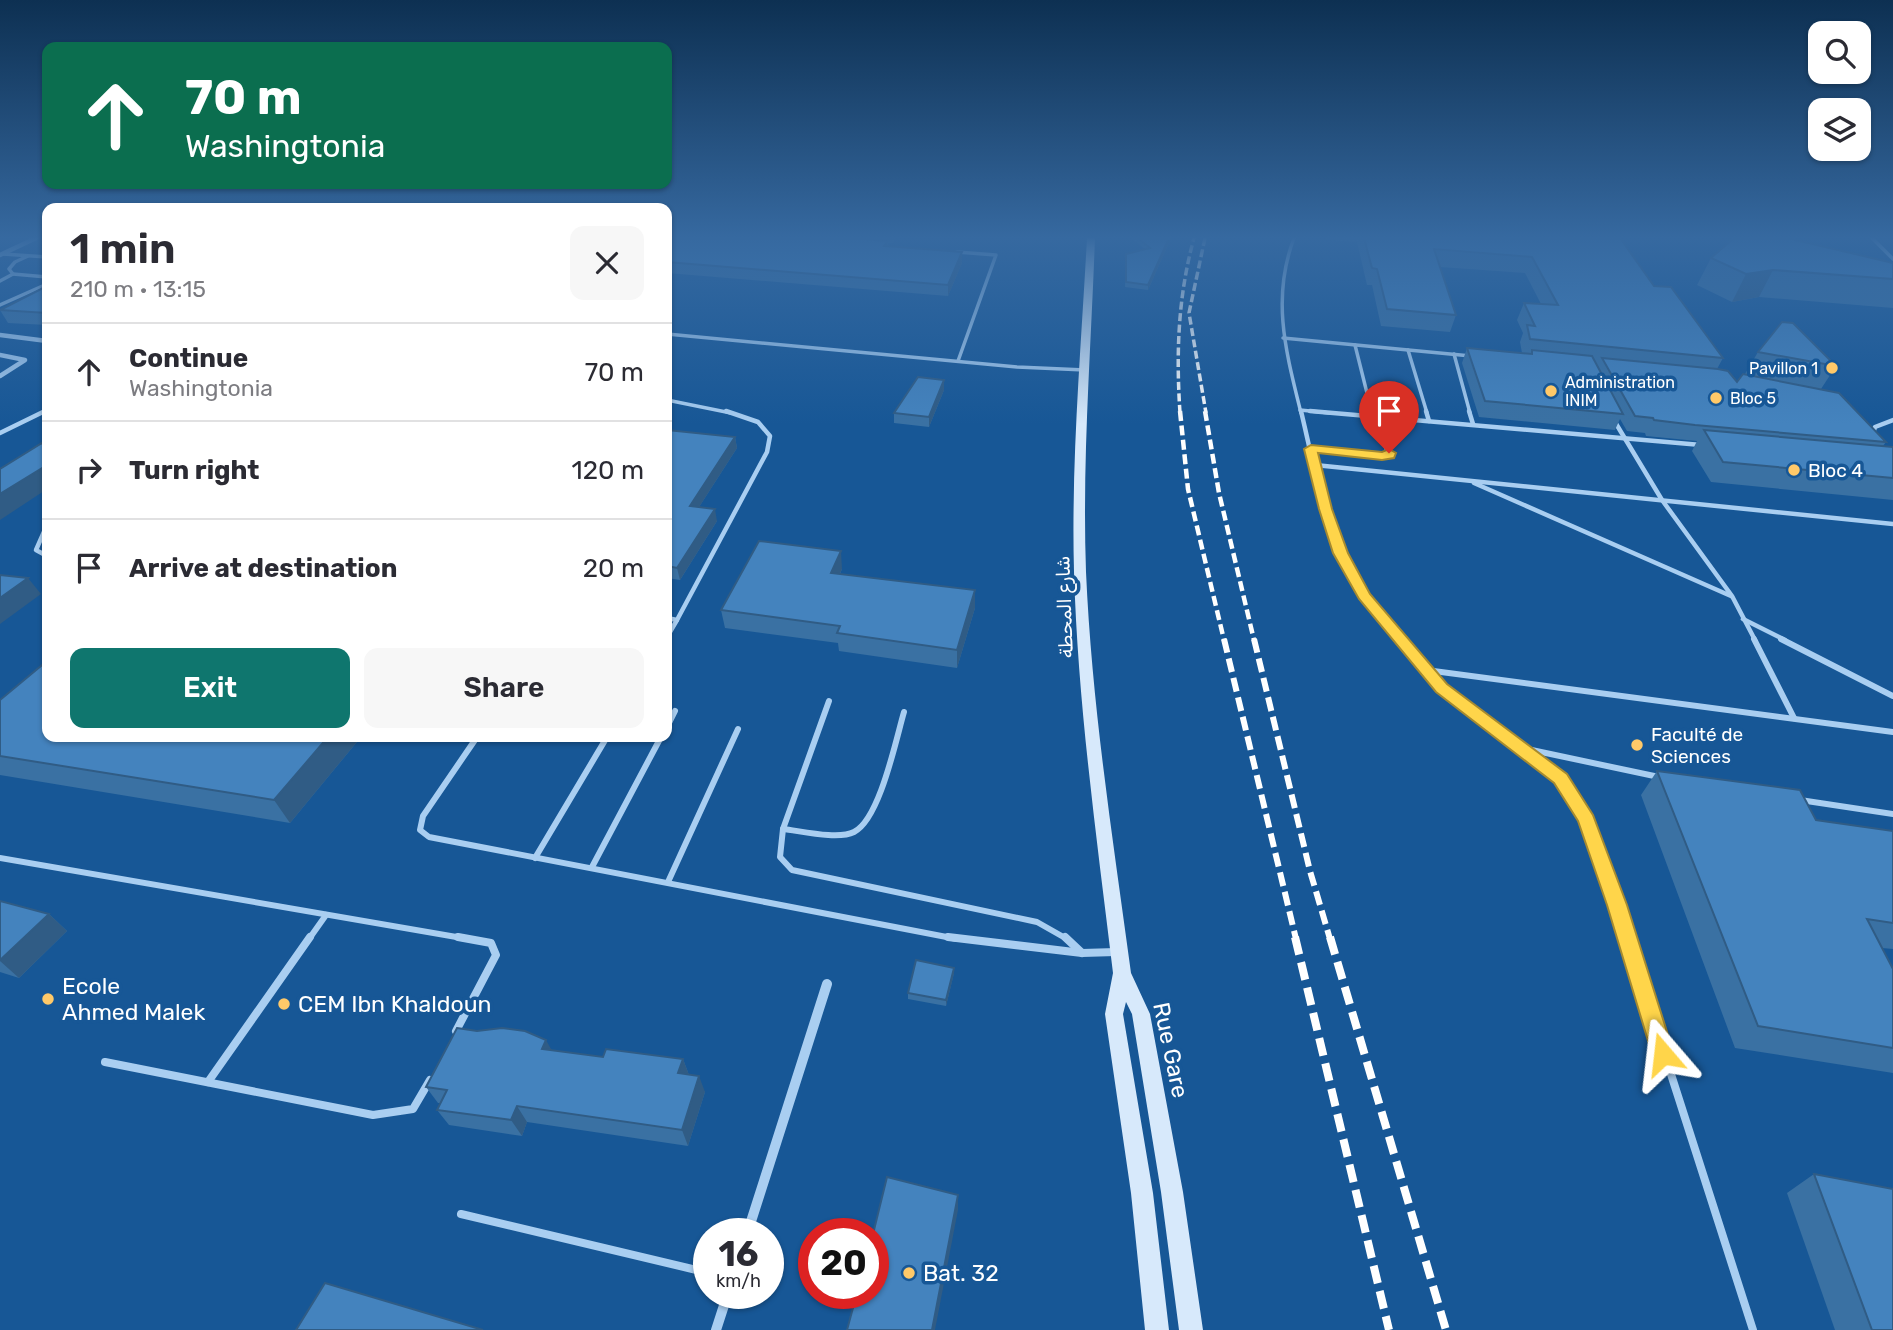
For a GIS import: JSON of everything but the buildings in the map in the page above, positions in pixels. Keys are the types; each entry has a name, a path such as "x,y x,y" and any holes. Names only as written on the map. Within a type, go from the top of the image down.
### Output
{"main road":[{"name":"شارع المحطة","path":"1088,300 1080,570 1087,696 1122,973"},
{"path":"1122,973 1114,1014 1142,1193 1157,1330"},
{"name":"Rue Gare","path":"1122,973 1141,1014 1191,1330"}],"street":[{"path":"0,335 42,340"},
{"path":"0,355 25,360 0,376"},
{"path":"752,1218 827,984"},
{"path":"716,1330 723,1309"}],"lane":[{"path":"958,361 980,300"},
{"path":"1282,300 1283,338 1325,509 1340,553 1364,596 1441,688 1561,778 1586,820 1617,905 1754,1330"},
{"path":"672,334 1085,370"},
{"path":"1283,338 1474,356"},
{"path":"1311,449 1389,455 1373,415 1355,345"},
{"path":"1408,350 1429,421"},
{"path":"1454,354 1473,424"},
{"path":"672,401 721,409 758,422 770,436 767,452 672,628"},
{"path":"1300,410 1704,445"},
{"path":"0,433 42,412"},
{"path":"1611,414 1662,500 1732,597 1794,718"},
{"path":"1879,443 1872,434 1875,427 1893,420"},
{"path":"1315,465 1893,524"},
{"path":"1468,480 1732,597"},
{"path":"42,533 36,550 42,553"},
{"path":"672,619 677,620"},
{"path":"1743,619 1893,696"},
{"path":"1426,670 1893,732"},
{"path":"829,701 783,829 780,857 792,870 1037,922 1062,934 1082,953"},
{"path":"672,717 675,711"},
{"path":"783,829 852,834 862,828 873,808 904,712"},
{"path":"668,882 738,729"},
{"path":"474,742 423,817 421,830 429,837 967,941 1082,953 1119,951"},
{"path":"535,858 604,742"},
{"path":"592,867 658,742"},
{"path":"1519,747 1666,778"},
{"path":"1790,799 1893,814"},
{"path":"0,858 491,943 496,955 454,1035"},
{"path":"208,1082 326,915"},
{"path":"105,1062 373,1115 413,1109 436,1069"},
{"path":"461,1214 693,1269"}],"railway":[{"path":"1180,413 1178,368 1182,300"},
{"path":"1192,300 1189,313 1206,413"},
{"path":"1180,411 1188,489 1224,640"},
{"path":"1205,411 1219,493 1254,640"},
{"path":"1224,639 1296,939"},
{"path":"1254,639 1310,871 1330,939"},
{"path":"1295,937 1389,1330"},
{"path":"1330,937 1446,1330"}],"place":[{"name":"Pavillon 1","path":"1832,368"},
{"name":"Administration INIM","path":"1551,391"},
{"name":"Bloc 5","path":"1716,398"},
{"name":"Bloc 4","path":"1794,470"},
{"name":"Faculté de Sciences","path":"1637,745"},
{"name":"Ecole Ahmed Malek","path":"48,999"},
{"name":"CEM Ibn Khaldoun","path":"284,1004"},
{"name":"Bat. 32","path":"909,1273"}],"route":[{"path":"1389,453 1382,456 1311,449 1325,509 1340,553 1364,596 1441,688 1561,778 1586,820 1617,905 1663,1054"}]}
